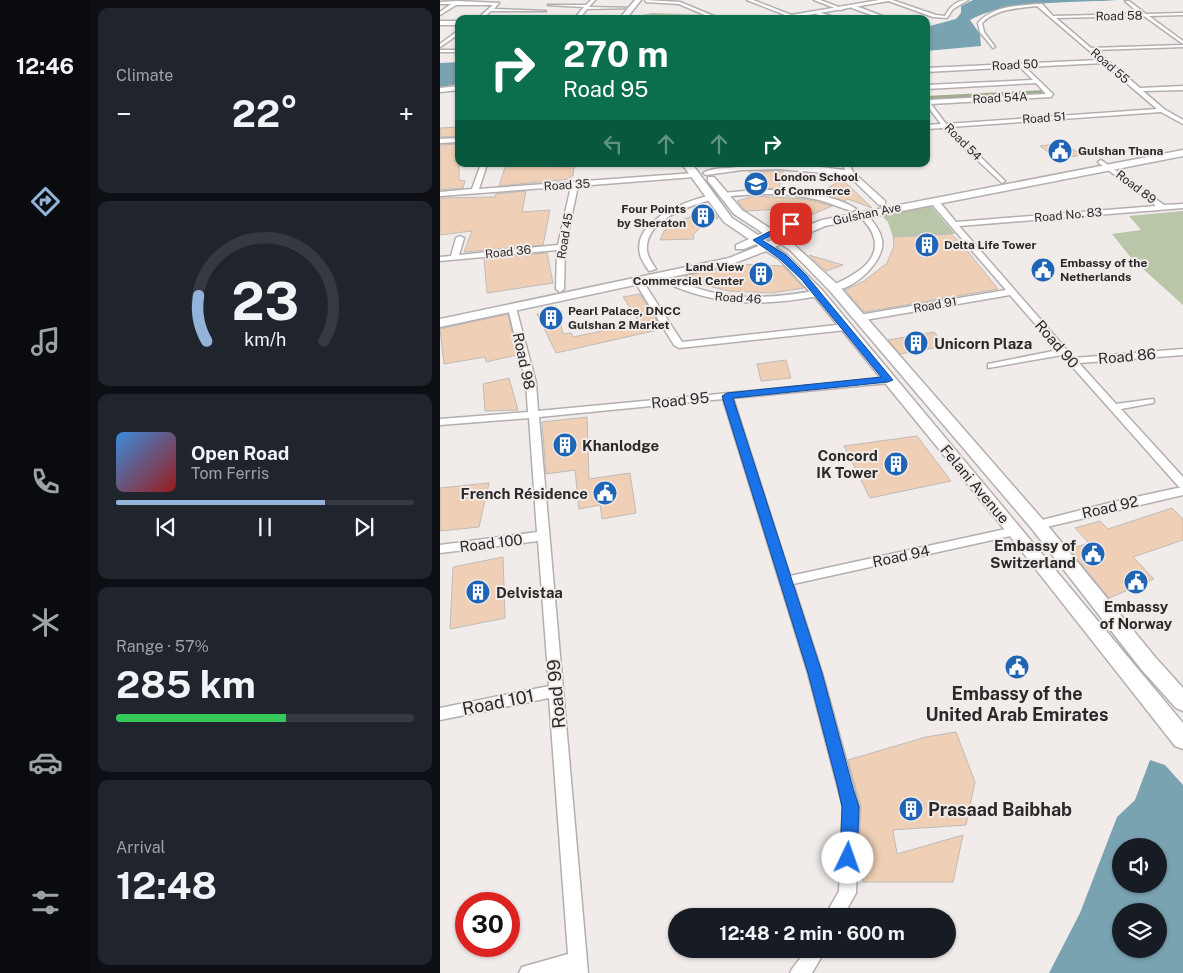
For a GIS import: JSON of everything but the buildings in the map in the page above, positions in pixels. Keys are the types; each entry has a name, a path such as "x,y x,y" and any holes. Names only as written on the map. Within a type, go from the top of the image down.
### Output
{"main road":[{"path":"625,15 638,0"},
{"path":"635,15 646,0"},
{"path":"800,15 889,0"},
{"path":"440,22 455,23"},
{"name":"Gulshan Ave","path":"769,240 814,226 1183,146"},
{"name":"Gulshan Ave","path":"440,313 560,289 739,259 800,220 882,202 1105,164 1183,153"},
{"path":"689,167 728,220 769,240"},
{"path":"701,167 722,195 769,240"},
{"name":"Felani Avenue","path":"769,240 788,262 826,291 852,322 1038,525 1148,663 1183,702"},
{"name":"Gulshan Ave","path":"440,323 638,282 656,273"},
{"name":"Felani Avenue","path":"852,322 888,380 1015,530 1183,739"},
{"path":"1015,530 1038,525"}],"street":[{"path":"540,15 555,0"},
{"path":"580,15 593,0"},
{"path":"607,8 614,0"},
{"path":"646,0 680,3 709,15"},
{"path":"749,0 783,15"},
{"path":"816,0 842,9"},
{"path":"889,0 935,16 947,17 951,8 966,0"},
{"path":"440,3 458,1 500,2"},
{"path":"440,14 458,1"},
{"path":"483,15 500,2"},
{"path":"1127,2 1183,44"},
{"path":"550,5 631,8"},
{"name":"Road 55","path":"993,47 982,32 980,24 984,17 1020,7 1039,5 1162,110 1183,122"},
{"path":"854,7 877,15"},
{"path":"489,10 544,11"},
{"path":"818,12 825,15"},
{"name":"Road 58","path":"1054,17 1183,14"},
{"path":"440,46 455,34"},
{"path":"1091,49 1183,44"},
{"path":"440,51 455,51"},
{"name":"Road 50","path":"930,70 1105,61"},
{"name":"Road 54A","path":"930,101 1051,95 1020,64"},
{"name":"Road 54A","path":"930,87 1036,81"},
{"path":"440,90 455,88"},
{"path":"1138,90 1183,88"},
{"name":"Road 54","path":"930,105 945,126 1002,181"},
{"name":"Road 51","path":"930,126 1162,110"},
{"path":"440,141 455,140"},
{"name":"Road 89","path":"1105,164 1162,207"},
{"path":"475,192 483,167"},
{"path":"706,173 746,167"},
{"path":"797,167 850,173"},
{"path":"847,167 850,173 882,202"},
{"name":"Road 35","path":"440,194 694,175"},
{"name":"Road 45","path":"560,289 561,247 576,184"},
{"path":"722,195 766,191 795,193 822,198 852,209"},
{"path":"656,273 643,252 646,235 652,227 670,213 711,197"},
{"name":"Road 90","path":"934,201 1011,292 1183,484"},
{"name":"Road No. 83","path":"953,224 1183,206"},
{"name":"Road 46","path":"656,273 698,294 731,300 784,299 826,291 859,275 874,260 878,253 880,245 876,229 863,215"},
{"path":"454,258 460,238"},
{"name":"Road 36","path":"440,259 561,247"},
{"name":"Road 91","path":"638,282 679,346 852,322 1011,292"},
{"name":"Road 98","path":"512,308 531,383 532,415"},
{"path":"991,366 1064,352"},
{"name":"Road 86","path":"1072,361 1183,352"},
{"name":"Road 95","path":"440,422 532,415 888,380"},
{"path":"727,396 815,673 850,807 847,892 838,908"},
{"path":"1115,407 1149,401"},
{"name":"Road 99","path":"532,415 579,967"},
{"name":"Road 92","path":"1038,525 1183,491"},
{"name":"Road 94","path":"787,581 1015,530"},
{"name":"Road 100","path":"440,549 542,536"},
{"name":"Road 101","path":"440,714 555,691"},
{"path":"799,973 812,958"},
{"path":"528,973 579,967"}],"green space":[{"path":"652,13 706,15 643,15"},
{"path":"1045,90 1051,95 930,102 930,96"},
{"path":"931,206 955,234 893,237 888,222 881,215"},
{"path":"1183,211 1183,305 1132,259 1112,234 1141,230 1129,216"}],"water":[{"path":"973,0 1118,0 1041,4 1002,9 970,20 980,34 981,46 930,51 930,26 956,19 961,13 961,6"},
{"path":"455,62 455,85 440,87 440,63"},
{"path":"1150,760 1165,765 1183,785 1183,973 1049,973 1080,913 1117,817 1135,800"}],"place":[{"name":"Gulshan Thana","path":"1060,151"},
{"name":"London School of Commerce","path":"756,184"},
{"name":"Four Points by Sheraton","path":"703,216"},
{"name":"Delta Life Tower","path":"927,245"},
{"name":"Embassy of the Netherlands","path":"1043,270"},
{"name":"Land View Commercial Center","path":"761,274"},
{"name":"Pearl Palace, DNCC Gulshan 2 Market","path":"551,318"},
{"name":"Unicorn Plaza","path":"916,343"},
{"name":"Khanlodge","path":"565,445"},
{"name":"Concord IK Tower","path":"896,464"},
{"name":"French Résidence","path":"605,493"},
{"name":"Embassy of Switzerland","path":"1093,554"},
{"name":"Embassy of Norway","path":"1136,582"},
{"name":"Delvistaa","path":"478,592"},
{"name":"Embassy of the United Arab Emirates","path":"1017,667"},
{"name":"Prasaad Baibhab","path":"911,809"}],"route":[{"path":"791,224 756,240 783,257 804,277 888,380 727,396 815,673 846,788 850,807 848,858"}]}
